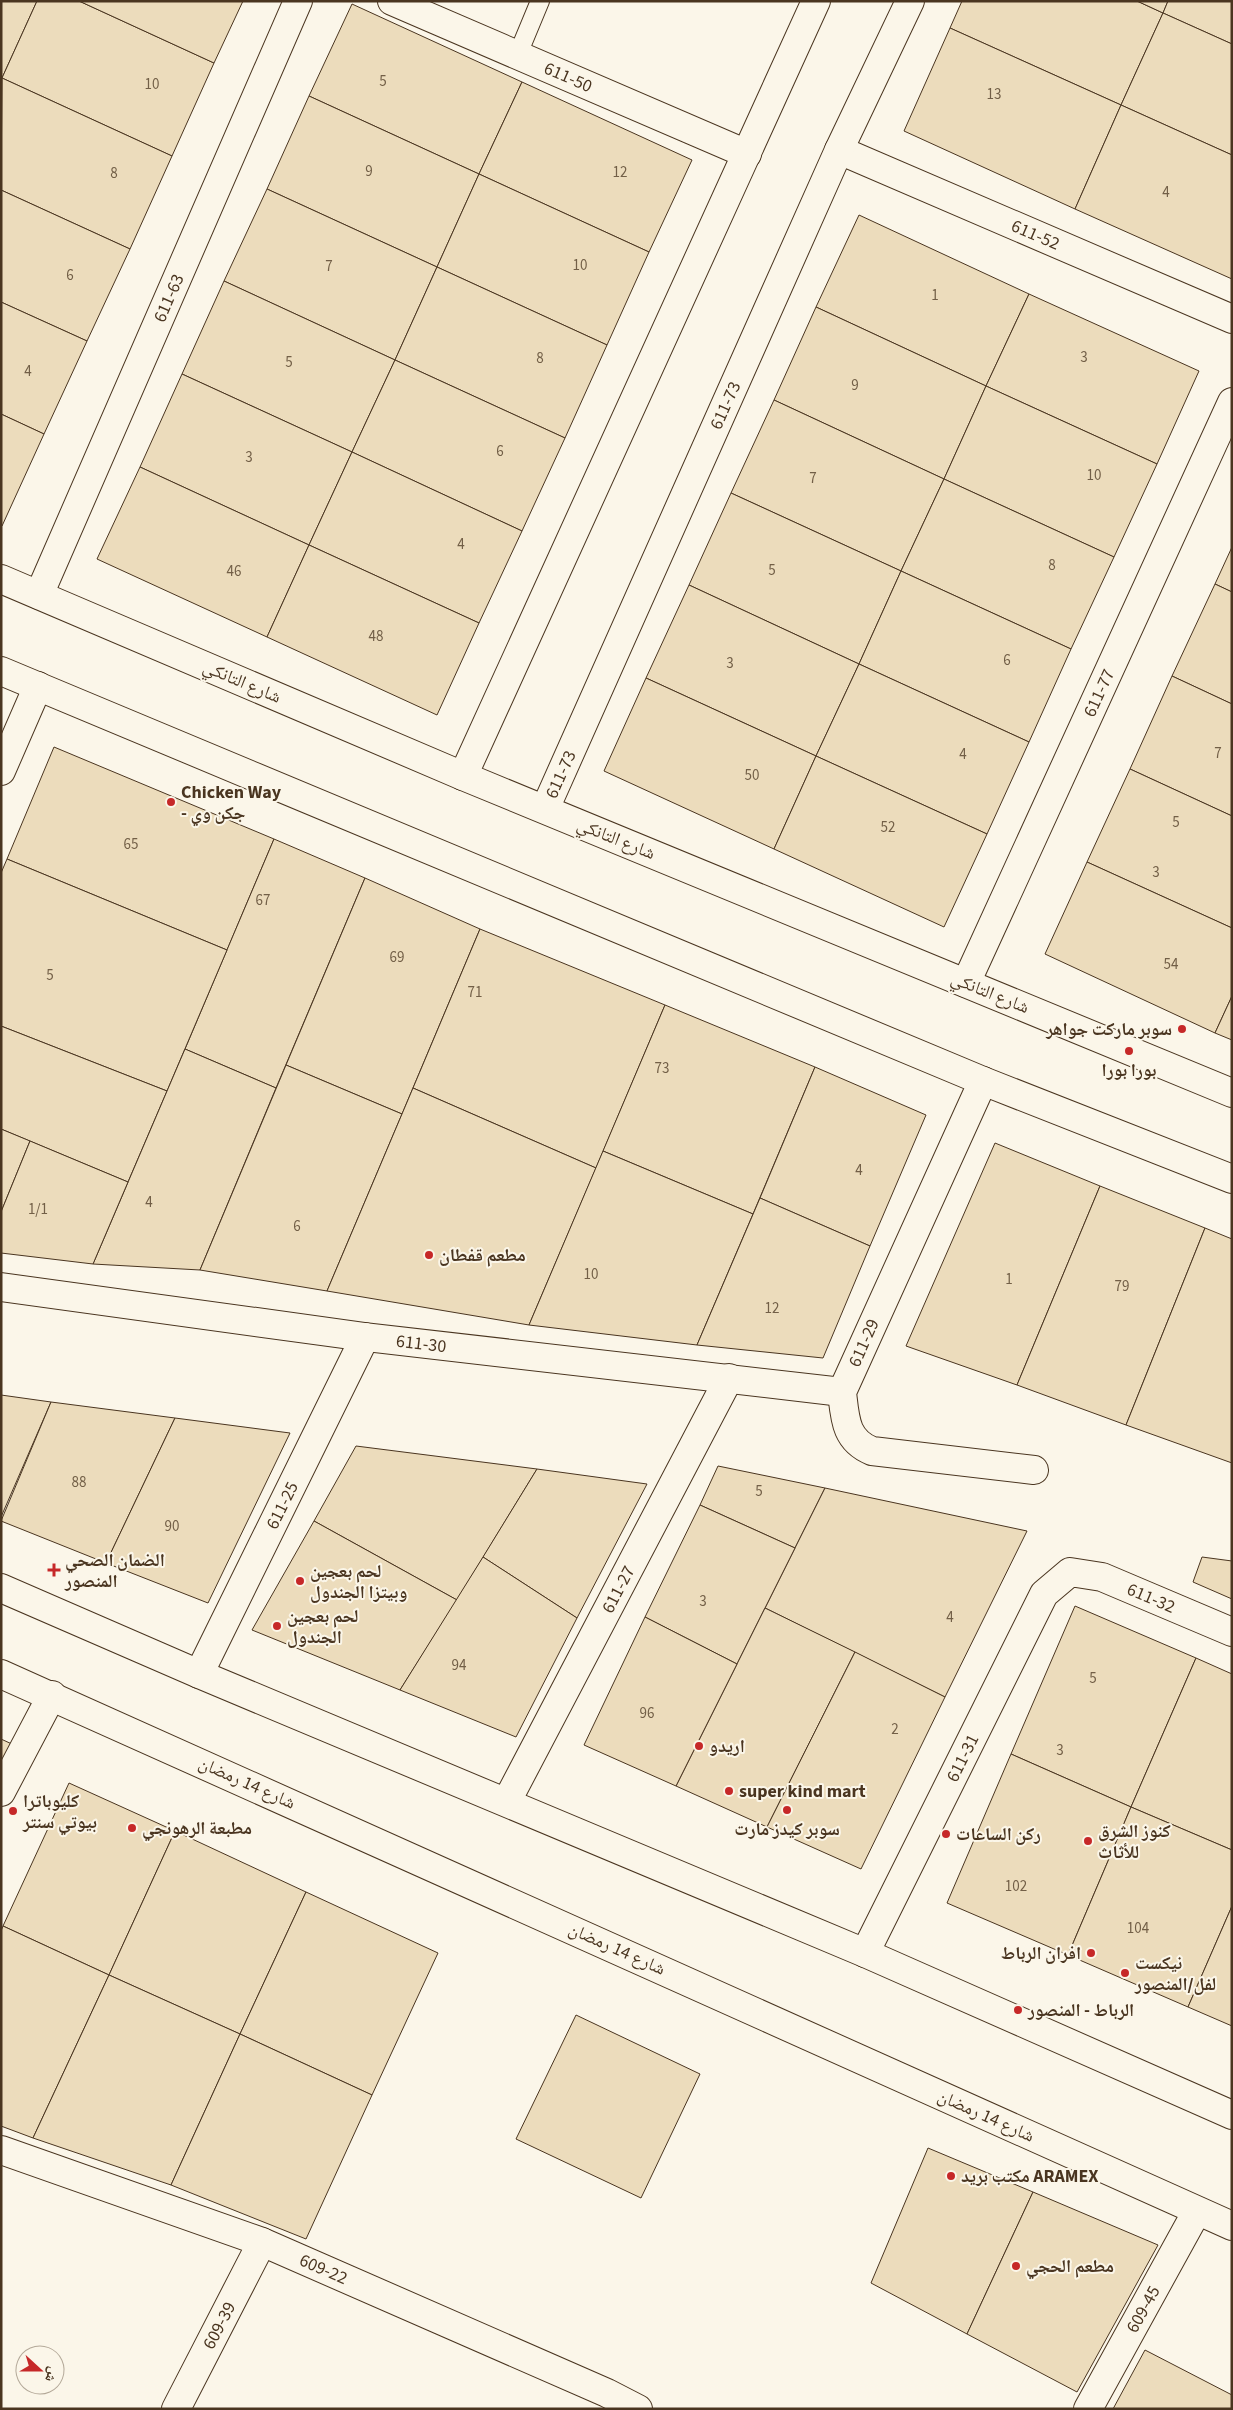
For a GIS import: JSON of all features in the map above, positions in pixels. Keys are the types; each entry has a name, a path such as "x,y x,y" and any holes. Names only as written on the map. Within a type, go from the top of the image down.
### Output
{"street":[{"name":"611-63","path":"38,595 298,1"},
{"name":"611-50","path":"392,1 746,154"},
{"path":"463,776 816,1"},
{"name":"611-73","path":"545,809 839,150 910,1"},
{"name":"611-52","path":"839,150 1232,319"},
{"name":"611-77","path":"966,984 1232,402"},
{"name":"شارع التانكي","path":"1,579 463,776 1232,1094"},
{"path":"1,671 983,1080 1232,1179"},
{"path":"1,771 38,686"},
{"name":"611-29","path":"842,1392 983,1080"},
{"name":"611-30","path":"1,1287 365,1337 842,1392"},
{"name":"611-25","path":"199,1674 365,1337"},
{"name":"611-27","path":"507,1801 729,1378"},
{"path":"842,1392 848,1430 854,1440 862,1447 872,1451 1034,1470"},
{"name":"611-32","path":"1070,1572 1102,1577 1232,1632"},
{"name":"611-31","path":"865,1952 1044,1594 1070,1572"},
{"path":"1,1588 199,1674 865,1952 1232,2115"},
{"name":"شارع 14 رمضان","path":"1,1674 52,1695 1232,2226"},
{"path":"1,1792 52,1695"},
{"name":"609-22","path":"1,2150 262,2242 603,2401 638,2409"},
{"name":"609-45","path":"1088,2409 1197,2211"},
{"name":"609-39","path":"176,2409 262,2242"}],"lane":[{"path":"518,54 540,1"}],"building":[{"path":"1,1 37,1 2,78 1,78"},
{"path":"37,1 79,1 214,63 172,156 2,78"},
{"path":"79,1 243,1 214,63"},
{"path":"962,1 1137,1 1163,13 1121,105 950,28"},
{"path":"1137,1 1168,1 1163,13"},
{"path":"1168,1 1232,1 1232,44 1163,13"},
{"path":"352,4 522,82 479,174 309,96"},
{"path":"1163,13 1232,44 1232,155 1121,105"},
{"path":"950,28 1121,105 1075,209 904,131"},
{"path":"2,78 172,156 130,249 1,190"},
{"path":"522,82 692,160 649,252 479,174"},
{"path":"309,96 479,174 437,267 267,189"},
{"path":"1121,105 1232,155 1232,279 1075,209"},
{"path":"479,174 649,252 607,345 437,267"},
{"path":"267,189 437,267 395,360 224,281"},
{"path":"1,190 130,249 87,341 1,302"},
{"path":"859,215 1029,294 986,386 816,307"},
{"path":"437,267 607,345 565,438 395,360"},
{"path":"224,281 395,360 352,452 182,374"},
{"path":"1029,294 1199,371 1157,464 986,386"},
{"path":"1,302 87,341 44,434 1,414"},
{"path":"816,307 986,386 944,479 774,400"},
{"path":"395,360 565,438 522,531 352,452"},
{"path":"182,374 352,452 309,545 140,467"},
{"path":"986,386 1157,464 1114,557 944,479"},
{"path":"774,400 944,479 901,571 731,493"},
{"path":"1,414 44,434 2,526 1,526"},
{"path":"352,452 522,531 479,623 309,545"},
{"path":"140,467 309,545 267,637 97,559"},
{"path":"944,479 1114,557 1071,649 901,571"},
{"path":"731,493 901,571 859,664 689,585"},
{"path":"309,545 479,623 437,715 267,637"},
{"path":"1232,547 1232,592 1215,584"},
{"path":"901,571 1071,649 1029,742 859,664"},
{"path":"1215,584 1232,592 1232,704 1172,676"},
{"path":"689,585 859,664 816,756 646,678"},
{"path":"859,664 1029,742 987,834 816,756"},
{"path":"1172,676 1232,704 1232,816 1130,769"},
{"path":"646,678 816,756 774,849 604,771"},
{"path":"54,747 274,839 227,950 7,859"},
{"path":"816,756 987,834 944,927 774,849"},
{"path":"1130,769 1232,816 1232,928 1087,862"},
{"path":"274,839 365,878 276,1088 185,1049"},
{"path":"7,859 227,950 167,1091 1,1026 1,873"},
{"path":"1087,862 1232,928 1232,996 1215,1033 1045,954"},
{"path":"365,878 480,929 402,1114 286,1065"},
{"path":"480,929 665,1005 596,1168 413,1088"},
{"path":"1232,996 1232,1040 1215,1033"},
{"path":"665,1005 815,1067 753,1214 603,1151"},
{"path":"1,1026 167,1091 128,1182 1,1129"},
{"path":"185,1049 276,1088 200,1270 93,1264"},
{"path":"286,1065 402,1114 327,1291 200,1270"},
{"path":"815,1067 926,1115 870,1246 760,1198"},
{"path":"413,1088 596,1168 529,1325 327,1291"},
{"path":"1,1129 30,1141 1,1212"},
{"path":"30,1141 128,1182 93,1264 1,1253 1,1212"},
{"path":"995,1143 1100,1186 1017,1385 906,1346"},
{"path":"603,1151 753,1214 697,1345 529,1325"},
{"path":"1100,1186 1205,1228 1126,1425 1017,1385"},
{"path":"760,1198 870,1246 823,1358 697,1345"},
{"path":"1205,1228 1232,1239 1232,1463 1126,1425"},
{"path":"1,1395 51,1402 1,1517"},
{"path":"51,1402 175,1418 106,1563 1,1521"},
{"path":"175,1418 290,1433 208,1603 106,1563"},
{"path":"356,1446 537,1469 457,1600 314,1521"},
{"path":"718,1466 825,1488 795,1548 700,1505"},
{"path":"537,1469 647,1484 577,1618 483,1557"},
{"path":"825,1488 1027,1531 945,1697 765,1608"},
{"path":"700,1505 795,1548 737,1664 645,1617"},
{"path":"314,1521 457,1600 400,1690 252,1630"},
{"path":"483,1557 577,1618 516,1737 400,1690"},
{"path":"1202,1557 1232,1561 1232,1599 1193,1582"},
{"path":"1075,1606 1196,1658 1131,1807 1011,1754"},
{"path":"765,1608 855,1652 767,1827 676,1786"},
{"path":"645,1617 737,1664 676,1786 584,1745"},
{"path":"855,1652 945,1697 861,1869 767,1827"},
{"path":"1196,1658 1232,1674 1232,1850 1131,1807"},
{"path":"1,1739 14,1745 1,1768"},
{"path":"1011,1754 1131,1807 1068,1955 947,1903"},
{"path":"69,1783 175,1831 109,1975 3,1926"},
{"path":"1131,1807 1232,1850 1232,1906 1188,2007 1068,1955"},
{"path":"175,1831 306,1892 240,2034 109,1975"},
{"path":"306,1892 438,1953 372,2095 240,2034"},
{"path":"1232,1906 1232,2026 1188,2007"},
{"path":"3,1926 109,1975 33,2138 1,2126 1,1931"},
{"path":"109,1975 240,2034 171,2185 33,2138"},
{"path":"576,2015 700,2074 641,2198 516,2139"},
{"path":"240,2034 372,2095 306,2239 171,2185"},
{"path":"928,2148 1033,2192 967,2334 871,2283"},
{"path":"1033,2192 1158,2245 1077,2392 967,2334"},
{"path":"1145,2350 1232,2395 1232,2409 1113,2409"}],"place":[{"name":"Chicken Way - جكن وي","path":"171,802"},
{"name":"سوبر ماركت جواهر","path":"1182,1029"},
{"name":"بورا بورا","path":"1129,1051"},
{"name":"مطعم قفطان","path":"429,1255"},
{"name":"الضمان الصحي المنصور","path":"54,1570"},
{"name":"لحم بعجين وبيتزا الجندول","path":"300,1581"},
{"name":"لحم بعجين الجندول","path":"277,1626"},
{"name":"اريدو","path":"699,1746"},
{"name":"super kind mart","path":"729,1791"},
{"name":"سوبر كيدز مارت","path":"787,1810"},
{"name":"كليوباترا بيوتي سنتر","path":"13,1811"},
{"name":"مطبعة الرهونجي","path":"132,1828"},
{"name":"ركن الساعات","path":"946,1834"},
{"name":"كنوز الشرق للأثاث","path":"1088,1841"},
{"name":"افران الرباط","path":"1091,1953"},
{"name":"نيكست لفل/المنصور","path":"1125,1973"},
{"name":"الرباط - المنصور","path":"1018,2010"},
{"name":"مكتب بريد ARAMEX","path":"951,2176"},
{"name":"مطعم الحجي","path":"1016,2266"}]}
